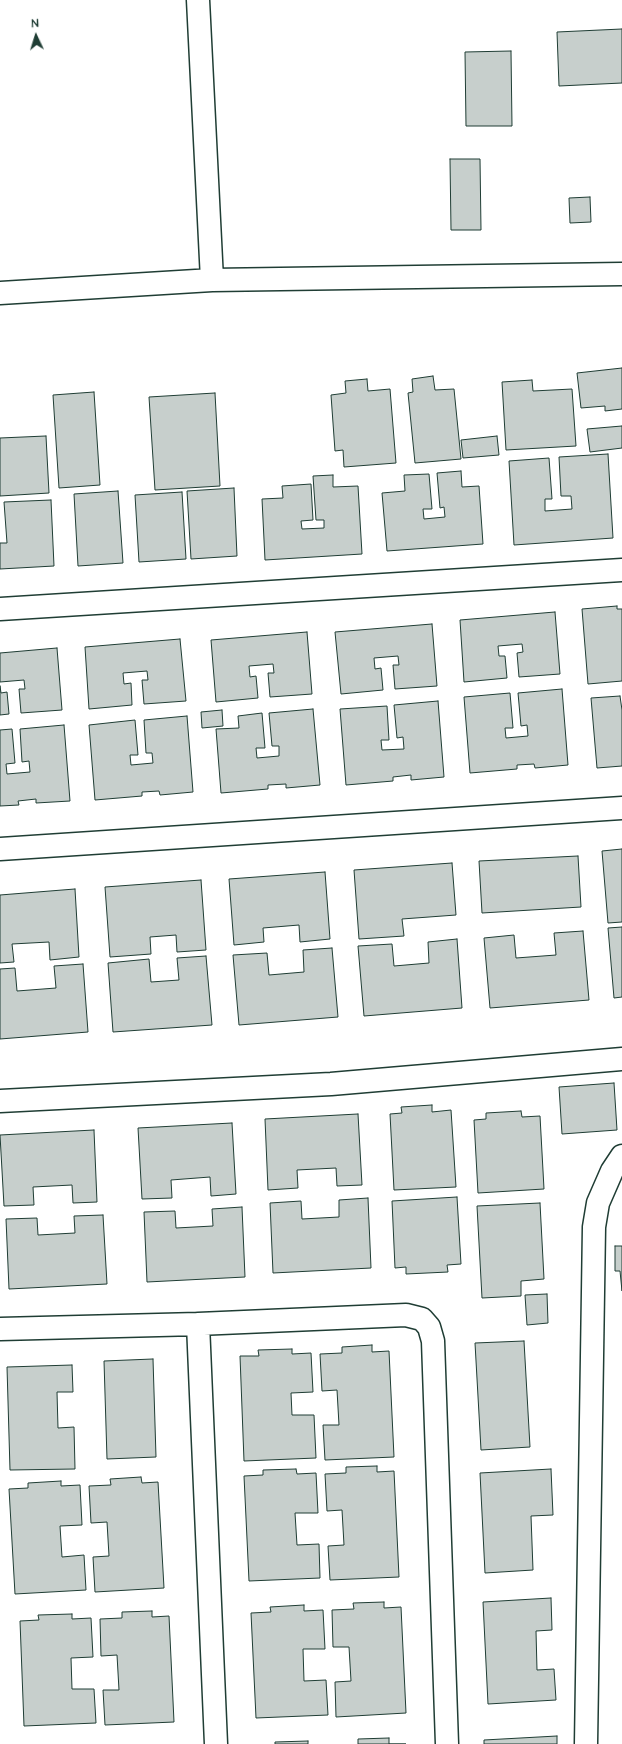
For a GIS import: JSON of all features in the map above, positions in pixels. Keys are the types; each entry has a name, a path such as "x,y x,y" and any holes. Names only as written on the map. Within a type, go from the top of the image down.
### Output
{"street":[{"path":"198,0 212,280"},
{"path":"0,293 212,280 622,274"},
{"path":"0,609 622,570"},
{"path":"0,850 622,808"},
{"path":"0,1101 331,1084 622,1059"},
{"path":"586,1744 594,1228 598,1202 612,1171 622,1156"},
{"path":"0,1329 198,1324 406,1315 422,1319 429,1327 433,1341 447,1744"},
{"path":"198,1324 216,1744"}],"building":[{"path":"622,29 622,83 559,86 557,32"},
{"path":"511,51 512,126 466,126 465,52"},
{"path":"450,159 480,159 481,230 451,230"},
{"path":"590,197 591,222 570,223 569,198"},
{"path":"622,368 622,409 605,411 605,406 581,408 577,373"},
{"path":"433,376 435,390 454,389 461,459 415,463 408,393 413,392 412,379"},
{"path":"367,379 368,391 390,389 396,463 344,467 343,450 335,451 331,395 346,393 345,381"},
{"path":"532,380 533,391 572,389 576,446 506,450 502,382"},
{"path":"94,392 100,485 59,488 53,395"},
{"path":"215,393 220,486 155,490 149,397"},
{"path":"622,426 622,448 590,452 587,429"},
{"path":"46,436 49,493 0,496 0,438"},
{"path":"497,436 499,455 463,458 461,440"},
{"path":"608,454 613,538 514,545 509,461 549,458 552,499 545,499 545,511 572,509 571,496 561,496 559,457"},
{"path":"461,471 462,487 479,486 483,544 387,551 382,493 405,491 404,475 429,474 432,509 423,509 424,519 445,517 444,507 440,508 437,473"},
{"path":"333,475 333,487 358,486 362,554 265,560 262,499 283,498 282,486 311,484 313,520 301,521 302,529 324,528 324,520 316,520 313,476"},
{"path":"234,488 237,556 191,559 187,491"},
{"path":"118,491 123,563 78,566 74,494"},
{"path":"182,492 186,559 139,562 135,495"},
{"path":"51,500 54,566 0,569 0,543 7,543 4,502"},
{"path":"617,606 617,609 622,609 622,681 588,684 582,609"},
{"path":"555,612 560,674 519,677 517,653 523,652 522,644 498,646 499,656 505,656 507,678 464,682 460,620"},
{"path":"432,624 437,686 395,689 393,665 399,665 398,656 374,658 375,669 381,668 383,690 341,694 335,632"},
{"path":"307,632 312,694 270,697 268,673 274,673 273,664 249,666 250,677 256,676 258,698 216,702 211,640"},
{"path":"180,639 186,701 144,704 142,680 148,680 147,671 123,673 124,684 131,683 132,705 89,709 85,647"},
{"path":"57,648 62,710 21,713 19,689 25,689 24,680 0,682 0,653"},
{"path":"0,686 1,693 7,692 9,714 0,715"},
{"path":"562,689 568,765 535,768 534,764 517,765 517,769 470,773 464,697 510,693 513,728 505,728 506,738 528,736 527,725 521,726 518,693"},
{"path":"620,696 622,710 622,766 597,768 591,698"},
{"path":"438,701 444,777 411,780 411,775 393,777 393,781 346,785 340,709 387,706 389,740 381,740 382,750 404,749 403,737 397,738 394,705"},
{"path":"313,709 320,785 286,788 286,784 268,785 268,789 221,793 216,729 239,728 238,716 262,713 265,748 256,748 257,758 279,756 279,746 272,746 269,713"},
{"path":"222,710 223,726 202,728 201,712"},
{"path":"187,716 193,792 160,795 159,791 142,792 142,796 95,800 89,725 135,720 138,755 130,755 131,765 153,763 152,753 146,753 144,720"},
{"path":"64,725 70,801 36,803 36,799 18,801 19,805 0,806 0,730 12,729 15,763 6,764 7,774 30,772 29,761 22,762 20,729"},
{"path":"622,849 622,922 608,923 602,851"},
{"path":"578,856 581,907 482,913 479,861"},
{"path":"452,863 456,915 402,919 404,936 359,939 354,870"},
{"path":"325,872 330,939 300,942 299,925 263,928 264,942 234,945 229,879"},
{"path":"201,880 206,950 177,952 176,935 150,937 151,954 110,957 105,887"},
{"path":"75,889 79,957 50,960 49,942 12,944 14,962 0,963 0,895"},
{"path":"622,927 622,997 614,998 608,928"},
{"path":"583,931 589,1000 490,1008 484,938 514,935 516,958 556,955 554,933"},
{"path":"457,939 462,1008 364,1016 358,946 392,944 394,966 429,963 428,942"},
{"path":"332,948 338,1017 239,1025 233,955 267,953 269,975 304,972 303,950"},
{"path":"206,956 212,1025 113,1032 108,963 149,959 151,982 179,980 177,958"},
{"path":"83,964 88,1032 0,1039 0,969 15,968 17,991 56,988 54,966"},
{"path":"614,1083 617,1130 562,1134 559,1087"},
{"path":"432,1105 432,1112 451,1110 456,1187 394,1190 390,1114 402,1113 401,1107"},
{"path":"521,1111 522,1117 540,1116 544,1189 478,1193 474,1120 486,1119 486,1113"},
{"path":"358,1114 362,1185 337,1186 336,1168 297,1170 298,1188 268,1190 265,1119"},
{"path":"232,1123 236,1194 211,1196 210,1177 171,1180 172,1198 142,1199 138,1128"},
{"path":"94,1130 97,1202 73,1203 72,1185 33,1187 34,1205 4,1206 0,1135"},
{"path":"457,1197 461,1264 447,1265 448,1272 406,1274 406,1267 395,1268 392,1201"},
{"path":"368,1198 371,1268 273,1273 270,1203 301,1201 302,1219 339,1217 339,1200"},
{"path":"540,1203 544,1279 521,1281 521,1296 482,1298 477,1206"},
{"path":"242,1207 245,1277 147,1282 144,1212 175,1211 176,1228 213,1226 212,1209"},
{"path":"103,1215 107,1284 9,1289 6,1219 37,1218 38,1235 75,1233 74,1216"},
{"path":"615,1246 622,1246 622,1291 620,1271 615,1271"},
{"path":"547,1294 548,1323 527,1325 525,1295"},
{"path":"524,1341 530,1447 481,1450 475,1343"},
{"path":"372,1345 372,1352 389,1351 394,1457 325,1460 323,1425 339,1425 337,1390 322,1391 320,1354 342,1353 342,1347"},
{"path":"292,1349 292,1354 311,1353 313,1392 291,1393 292,1415 314,1415 316,1458 244,1461 240,1356 259,1356 258,1350"},
{"path":"153,1359 156,1457 107,1459 104,1361"},
{"path":"72,1365 73,1392 57,1392 58,1428 74,1427 75,1469 10,1470 7,1367"},
{"path":"377,1466 377,1472 394,1471 399,1577 330,1580 328,1546 344,1545 342,1510 327,1511 325,1474 346,1473 346,1467"},
{"path":"296,1469 297,1474 316,1473 318,1513 295,1513 297,1545 319,1544 320,1578 249,1581 244,1476 263,1475 263,1470"},
{"path":"551,1469 553,1515 531,1516 533,1570 485,1573 480,1473"},
{"path":"141,1477 142,1483 158,1482 164,1588 95,1592 93,1557 109,1556 107,1522 91,1523 89,1486 111,1485 110,1479"},
{"path":"61,1481 61,1486 80,1485 82,1525 60,1526 62,1557 84,1555 86,1590 15,1594 9,1489 28,1488 28,1483"},
{"path":"551,1598 552,1630 536,1631 537,1670 554,1669 556,1700 488,1704 483,1602"},
{"path":"384,1602 384,1608 401,1607 406,1713 336,1717 335,1682 351,1681 349,1647 333,1647 332,1610 354,1609 353,1603"},
{"path":"304,1605 304,1611 323,1610 325,1649 303,1649 304,1681 326,1680 328,1715 256,1718 251,1613 271,1612 270,1607"},
{"path":"152,1611 152,1617 169,1616 174,1722 105,1725 103,1690 119,1690 117,1655 101,1656 100,1619 122,1618 122,1612"},
{"path":"72,1614 72,1619 91,1618 93,1657 71,1658 72,1689 94,1689 96,1723 24,1726 20,1621 39,1620 38,1615"},
{"path":"557,1736 557,1744 484,1744 484,1740"},
{"path":"389,1738 389,1744 358,1744 358,1739"},
{"path":"308,1741 308,1744 275,1744 275,1742"}]}
